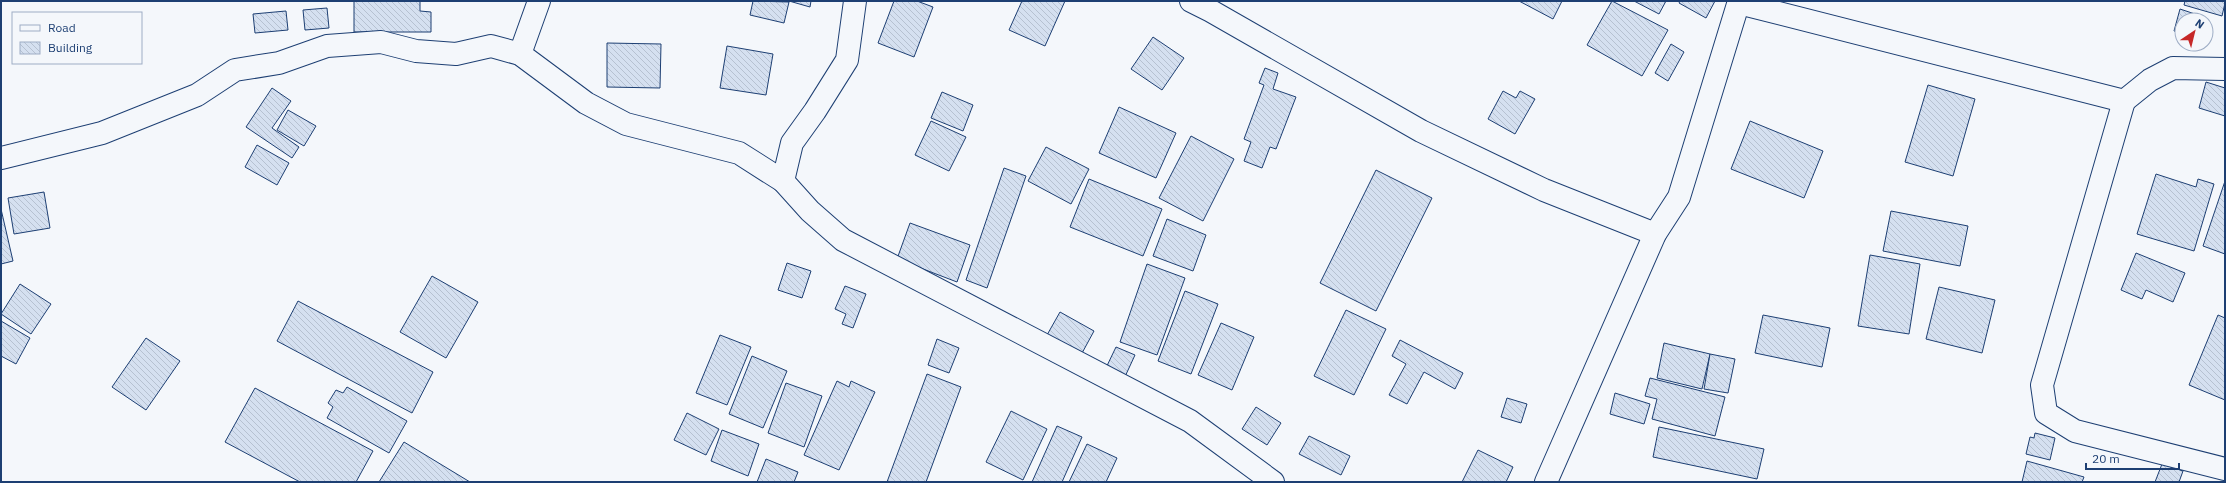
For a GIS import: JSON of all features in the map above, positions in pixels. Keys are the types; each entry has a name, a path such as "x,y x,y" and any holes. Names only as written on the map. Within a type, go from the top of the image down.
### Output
{"street":[{"path":"520,54 539,1"},
{"path":"783,181 792,143 815,111 847,60 855,1"},
{"path":"1191,1 1212,11 1421,131 1544,190 1655,234"},
{"path":"1546,482 1655,234 1678,197 1739,2 2124,101"},
{"path":"1,158 102,133 197,95 236,70 279,63 327,46 381,42 416,51 456,54 491,46 520,54 586,103 626,124 739,153 783,181 810,211 843,240 1190,421 1273,482"},
{"path":"2225,69 2173,68 2150,80 2124,101 2042,384 2046,413 2075,431 2225,469"}],"building":[{"path":"354,1 420,1 420,11 431,12 431,32 354,32"},
{"path":"753,1 789,2 784,23 750,15"},
{"path":"789,1 811,1 810,7"},
{"path":"894,1 917,1 933,7 914,57 878,43"},
{"path":"1022,1 1065,1 1045,46 1009,30"},
{"path":"1519,1 1562,1 1553,19"},
{"path":"1612,1 1668,30 1642,76 1587,45"},
{"path":"1634,1 1666,1 1659,14"},
{"path":"1680,1 1715,1 1706,18 1679,3"},
{"path":"2185,1 2225,1 2222,16 2214,14 2214,12 2208,12 2184,5"},
{"path":"327,8 329,28 305,30 303,10"},
{"path":"2180,9 2189,12 2179,12"},
{"path":"286,11 288,30 255,33 253,14"},
{"path":"1153,37 1184,58 1162,90 1131,69"},
{"path":"607,43 661,44 660,88 607,87"},
{"path":"1671,44 1684,52 1668,81 1655,73"},
{"path":"727,46 773,54 766,95 720,88"},
{"path":"1265,68 1278,73 1273,89 1296,97 1276,149 1270,147 1262,168 1244,161 1251,142 1244,139 1264,85 1259,83"},
{"path":"2206,82 2225,88 2225,116 2199,108"},
{"path":"1928,85 1975,99 1953,176 1905,162"},
{"path":"272,88 291,101 272,128 299,147 292,158 246,127"},
{"path":"1503,91 1516,98 1520,91 1535,99 1515,134 1488,119"},
{"path":"942,92 973,105 963,131 931,118"},
{"path":"1119,107 1176,133 1156,178 1099,153"},
{"path":"288,110 316,126 304,146 277,130"},
{"path":"931,121 966,137 949,171 915,155"},
{"path":"1750,121 1823,151 1804,198 1731,169"},
{"path":"1191,136 1234,159 1203,221 1159,198"},
{"path":"257,145 289,163 277,185 245,167"},
{"path":"1046,147 1089,169 1071,204 1028,181"},
{"path":"1004,168 1026,176 987,288 966,280"},
{"path":"1376,170 1432,198 1376,311 1320,283"},
{"path":"2156,174 2196,187 2198,179 2214,184 2194,251 2137,234"},
{"path":"1089,179 1162,209 1143,256 1070,227"},
{"path":"2225,181 2225,254 2203,246"},
{"path":"44,192 50,228 14,234 8,198"},
{"path":"1,209 13,261 1,264"},
{"path":"1891,211 1968,226 1960,266 1883,251"},
{"path":"1167,219 1206,235 1193,271 1153,256"},
{"path":"910,223 970,245 957,282 897,259"},
{"path":"2136,253 2185,273 2173,302 2146,290 2142,299 2121,290"},
{"path":"1870,255 1920,264 1909,334 1858,326"},
{"path":"787,263 811,271 802,298 778,290"},
{"path":"1147,264 1185,278 1157,355 1120,342"},
{"path":"432,276 478,302 446,358 400,332"},
{"path":"20,284 51,304 31,334 1,314"},
{"path":"845,286 866,294 853,328 842,324 846,314 835,309"},
{"path":"1939,287 1995,300 1982,353 1926,339"},
{"path":"1185,291 1218,304 1191,374 1158,361"},
{"path":"298,301 433,372 412,413 277,341"},
{"path":"1346,310 1386,329 1354,395 1314,376"},
{"path":"1060,312 1094,331 1081,355 1047,335"},
{"path":"1763,315 1830,328 1822,367 1755,353"},
{"path":"2218,315 2225,318 2225,400 2189,385"},
{"path":"1,321 30,338 16,364 1,356"},
{"path":"1221,323 1254,337 1232,390 1198,375"},
{"path":"720,335 751,347 727,405 696,393"},
{"path":"146,338 180,361 146,410 112,387"},
{"path":"937,339 959,348 949,373 928,365"},
{"path":"1400,340 1463,373 1455,389 1424,372 1407,404 1389,395 1406,364 1392,356"},
{"path":"1664,343 1710,354 1702,389 1657,378"},
{"path":"1116,347 1135,355 1123,381 1104,372"},
{"path":"1710,354 1735,359 1728,393 1704,389"},
{"path":"752,356 787,371 763,428 729,414"},
{"path":"927,374 961,387 926,482 887,482"},
{"path":"1650,378 1725,397 1715,436 1652,419 1657,399 1645,396"},
{"path":"837,381 849,387 851,381 875,392 839,470 804,455"},
{"path":"786,383 822,396 804,447 768,433"},
{"path":"347,387 407,421 389,453 327,418 333,407 328,403 336,390 343,393"},
{"path":"255,388 373,451 356,482 300,482 225,442"},
{"path":"1615,393 1650,404 1644,424 1610,414"},
{"path":"1507,398 1527,404 1521,423 1501,417"},
{"path":"1256,407 1281,423 1267,445 1242,429"},
{"path":"1011,411 1047,429 1023,480 986,462"},
{"path":"687,413 719,429 706,455 674,440"},
{"path":"1057,426 1082,437 1062,482 1032,482"},
{"path":"1659,427 1764,449 1757,479 1653,457"},
{"path":"722,430 759,444 748,476 711,461"},
{"path":"2035,433 2055,438 2050,460 2026,454 2030,437 2034,438"},
{"path":"1309,436 1350,456 1341,475 1299,454"},
{"path":"404,442 470,482 379,482"},
{"path":"1087,444 1117,458 1106,482 1069,482"},
{"path":"1478,450 1513,467 1506,482 1462,482"},
{"path":"766,459 798,472 794,482 757,482"},
{"path":"2027,461 2084,477 2082,482 2022,482"},
{"path":"2162,464 2183,471 2179,482 2155,482"}]}
